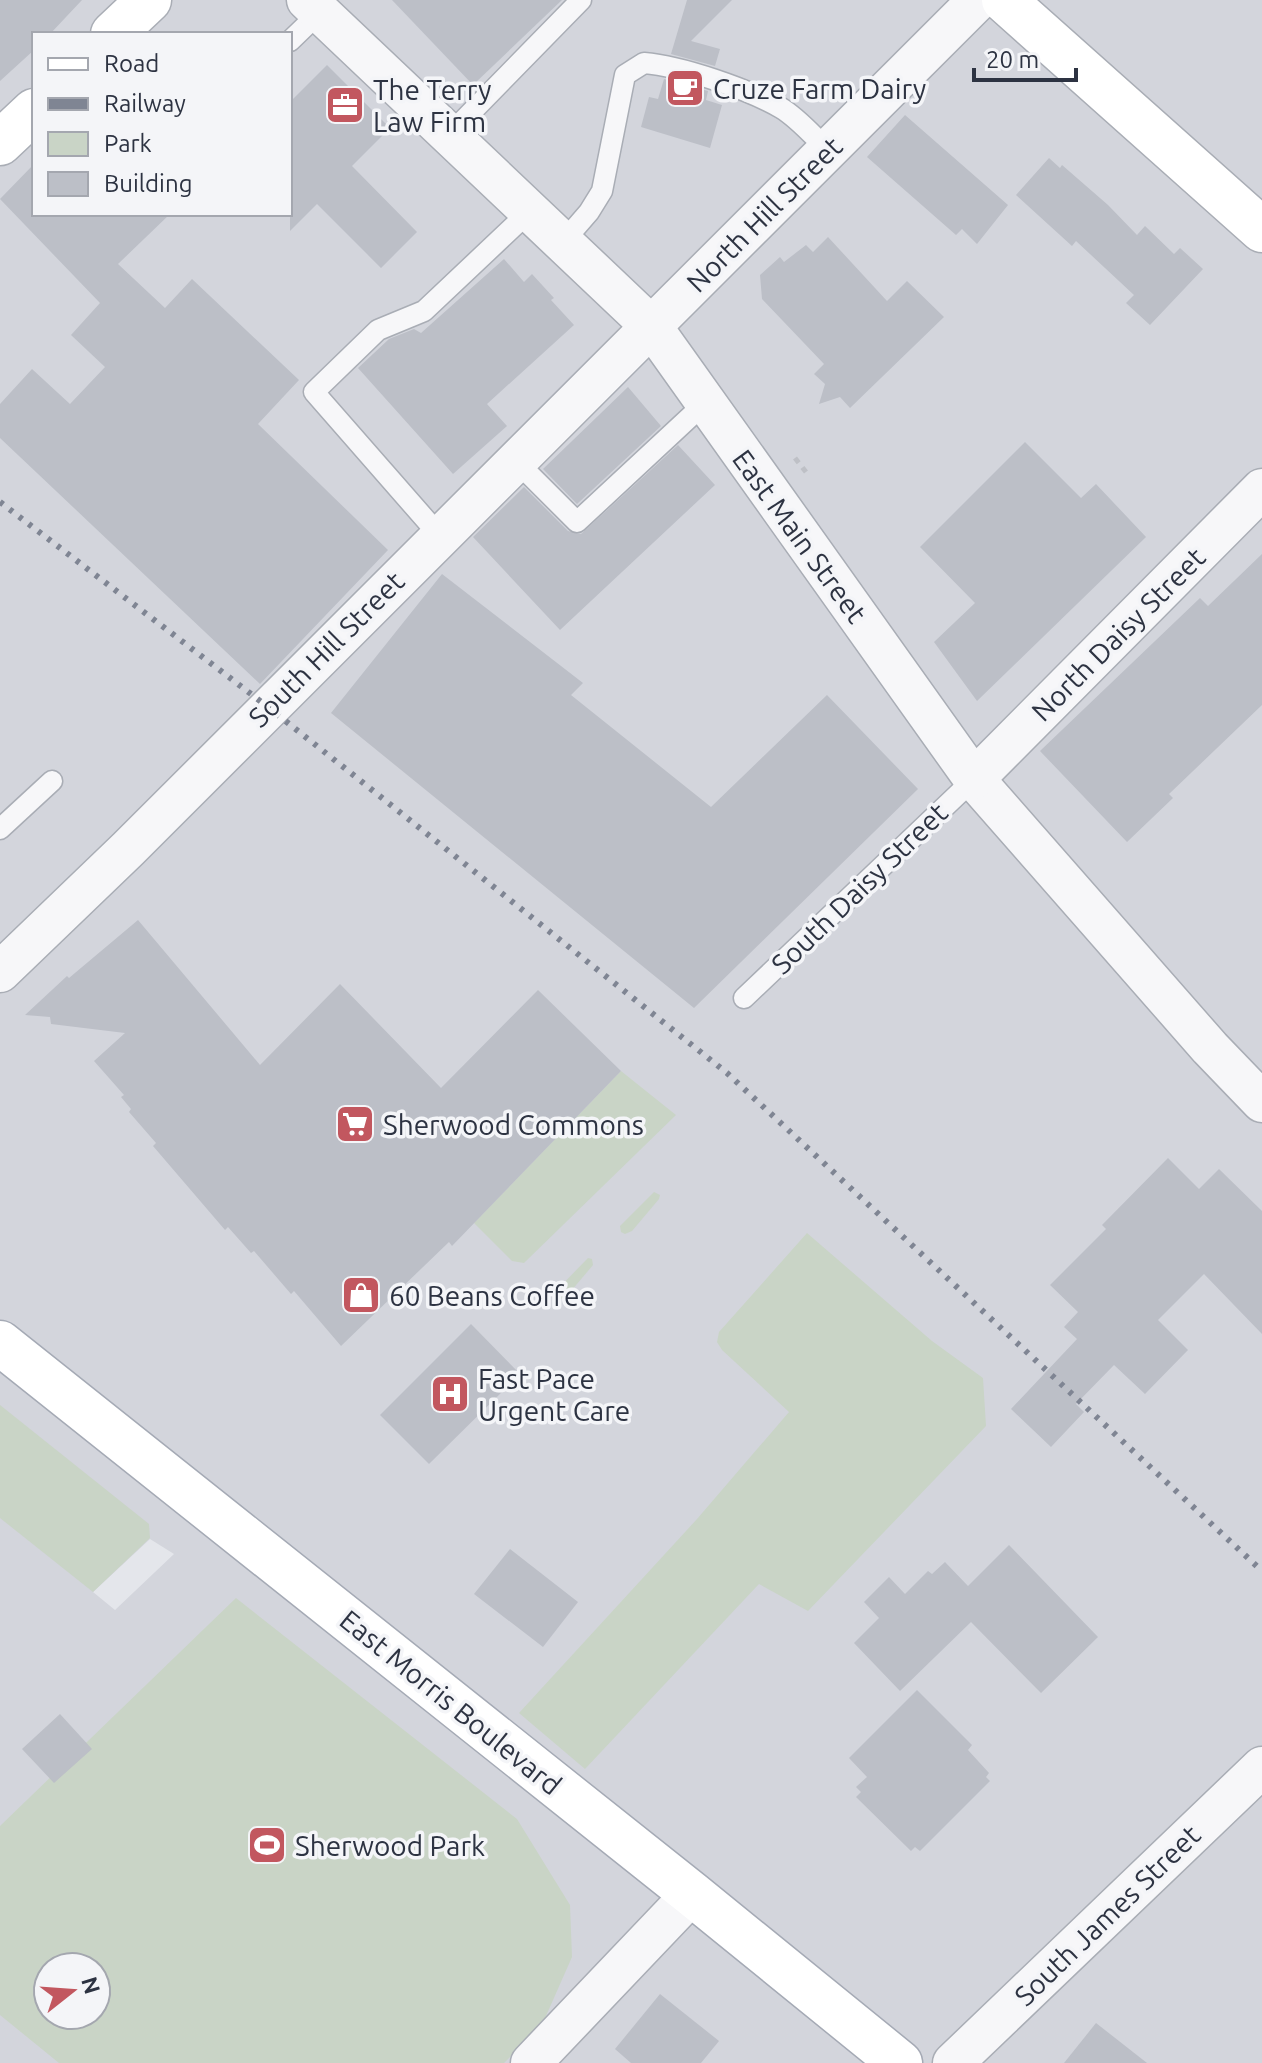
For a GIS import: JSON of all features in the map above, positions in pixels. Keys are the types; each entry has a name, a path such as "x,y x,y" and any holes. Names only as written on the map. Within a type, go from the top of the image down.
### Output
{"main road":[{"path":"115,32 149,0"},
{"path":"1004,0 1262,230"},
{"path":"0,143 32,113"},
{"name":"East Morris Boulevard","path":"0,1343 900,2063"}],"street":[{"name":"North Hill Street","path":"652,327 978,0"},
{"name":"East Main Street","path":"314,6 652,327 974,779 1210,1048 1262,1102"},
{"name":"South Hill Street","path":"0,972 128,849 515,460 652,327"},
{"name":"North Daisy Street","path":"974,779 1262,489"},
{"name":"South James Street","path":"953,2063 1262,1767"},
{"path":"531,2063 692,1894"}],"lane":[{"path":"449,135 581,0"},
{"path":"292,38 314,6"},
{"path":"563,242 599,199 607,173 625,75 644,63 711,79 784,109 828,150"},
{"path":"440,536 314,392 378,330 424,311 530,211"},
{"path":"515,460 577,522 705,403"},
{"name":"South Daisy Street","path":"744,998 974,779"},
{"path":"0,829 52,781"}],"shaded area":[{"path":"0,0 1262,0 1262,2063 0,2063","holes":["150,1539 174,1554 115,1610 93,1592"]}],"green space":[{"path":"621,1071 676,1115 524,1263 512,1261 474,1223"},
{"path":"654,1192 660,1195 659,1199 632,1231 621,1232 620,1226"},
{"path":"807,1233 932,1341 983,1378 986,1426 808,1611 759,1584 585,1769 519,1713 697,1519 789,1412 717,1342 719,1332"},
{"path":"588,1258 592,1259 593,1265 566,1297 555,1298 554,1293"},
{"path":"0,1405 149,1524 150,1538 93,1592 0,1518"},
{"name":"Sherwood Park","path":"236,1598 517,1819 570,1905 572,1957 542,2025 504,2063 59,2063 0,2015 0,1826"}],"building":[{"path":"0,0 82,0 52,32 32,32 32,52 0,81"},
{"path":"392,0 562,0 473,85"},
{"path":"687,0 732,0 691,41 720,49 715,66 671,54"},
{"path":"327,65 390,128 352,166 417,232 381,268 317,204 290,231 292,100"},
{"name":"Cruze Farm Dairy","path":"664,79 708,91 706,100 722,105 710,148 641,127 649,97 658,99"},
{"path":"905,115 1008,205 977,244 962,229 956,235 867,157"},
{"path":"1049,158 1060,168 1062,165 1108,205 1137,235 1145,226 1174,254 1180,248 1203,269 1150,325 1126,303 1134,295 1076,241 1072,246 1016,195"},
{"path":"32,166 32,216 168,216 118,264 165,308 192,279 299,380 258,424 388,550 260,684 0,438 0,404 32,369 70,404 105,367 71,335 100,303 0,199"},
{"path":"828,237 887,301 907,281 944,317 850,408 840,397 819,404 825,384 814,374 824,364 762,299 760,275 780,257 784,262 806,245 813,252"},
{"path":"504,259 524,282 532,274 574,325 487,404 507,426 453,474 358,368 389,339 414,329 421,333"},
{"path":"628,387 661,426 577,504 543,469"},
{"path":"1025,442 1081,498 1096,484 1146,537 977,701 934,642 975,603 920,547"},
{"path":"678,445 715,485 560,630 473,537 524,487 568,531 581,534"},
{"path":"1262,554 1262,705 1169,794 1173,798 1127,842 1040,751 1200,598 1208,606"},
{"path":"442,574 583,683 571,695 711,807 827,695 918,789 694,1008 331,713"},
{"name":"Sherwood Commons","path":"138,920 260,1065 340,984 441,1088 538,990 621,1071 452,1246 449,1242 341,1346 294,1291 291,1294 254,1251 251,1253 228,1227 225,1230 153,1146 156,1143 129,1112 131,1109 121,1097 124,1095 94,1061 125,1033 51,1024 50,1017 25,1015 67,976 69,978"},
{"path":"1168,1158 1199,1189 1219,1169 1262,1211 1262,1334 1204,1274 1158,1320 1188,1350 1145,1394 1114,1365 1076,1404 1084,1412 1051,1447 1011,1409 1077,1339 1064,1327 1078,1312 1050,1285 1106,1229 1102,1225"},
{"name":"Fast Pace Urgent Care","path":"471,1324 520,1374 429,1464 380,1415"},
{"path":"1009,1545 1098,1637 1041,1693 971,1622 900,1691 854,1643 879,1618 864,1602 889,1577 905,1594 928,1571 932,1574 945,1562 968,1586"},
{"path":"510,1549 578,1602 543,1647 474,1594"},
{"path":"917,1690 972,1745 968,1750 989,1773 986,1777 990,1781 920,1851 915,1847 911,1851 856,1797 861,1792 856,1787 867,1777 849,1758"},
{"path":"60,1714 92,1749 54,1783 22,1749"},
{"path":"660,1994 719,2041 701,2063 631,2063 615,2049"},
{"path":"1096,2023 1147,2063 1064,2063"}],"railway":[{"path":"0,502 268,707 727,1073 1262,1571"}],"place":[{"name":"Cruze Farm Dairy","path":"685,88"},
{"name":"The Terry Law Firm","path":"345,105"},
{"name":"Sherwood Commons","path":"355,1124"},
{"name":"60 Beans Coffee","path":"361,1295"},
{"name":"Fast Pace Urgent Care","path":"450,1394"},
{"name":"Sherwood Park","path":"267,1845"}]}
